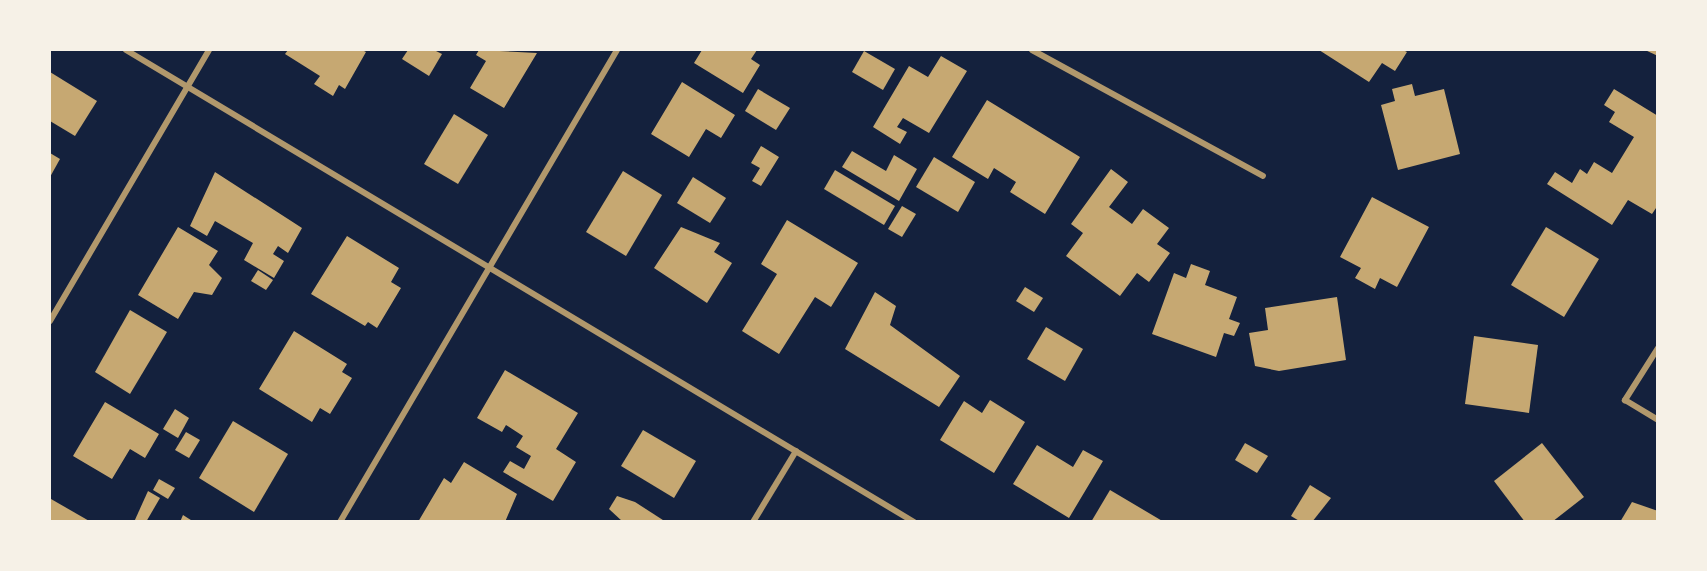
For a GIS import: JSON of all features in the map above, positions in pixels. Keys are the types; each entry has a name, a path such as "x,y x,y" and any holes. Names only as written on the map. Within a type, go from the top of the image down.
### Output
{"street":[{"path":"126,50 914,522"},
{"path":"50,321 209,50"},
{"path":"340,522 487,267 617,50"},
{"path":"1032,50 1263,176"},
{"path":"1658,348 1625,400 1658,420"},
{"path":"753,522 796,451"}],"building":[{"path":"288,50 362,50 366,52 345,89 339,85 333,96 314,84 320,76 285,54"},
{"path":"408,50 434,50 442,54 429,76 402,59"},
{"path":"479,50 537,53 504,108 470,88 486,61 476,55"},
{"path":"702,50 757,50 751,59 760,65 743,93 694,63"},
{"path":"1319,50 1403,50 1407,52 1395,71 1382,63 1369,82"},
{"path":"1645,50 1658,50 1658,56"},
{"path":"864,51 895,69 883,90 852,72"},
{"path":"941,56 967,71 929,133 903,118 897,127 907,132 900,144 873,127 909,66 928,77"},
{"path":"50,72 97,101 75,136 50,121"},
{"path":"682,82 735,115 721,138 706,129 689,157 651,134"},
{"path":"1412,84 1415,96 1444,89 1460,154 1398,170 1381,105 1395,101 1392,89"},
{"path":"758,89 790,108 776,130 745,111"},
{"path":"1614,89 1658,116 1658,205 1652,214 1628,200 1612,225 1547,184 1555,172 1572,183 1580,169 1587,174 1594,162 1612,173 1634,137 1609,122 1615,112 1604,105"},
{"path":"987,100 1080,157 1045,214 1010,192 1016,182 994,168 988,179 952,157"},
{"path":"454,114 488,135 458,184 424,164"},
{"path":"761,146 779,157 761,186 752,181 760,168 751,163"},
{"path":"852,151 886,171 894,155 917,169 899,201 842,167"},
{"path":"50,153 60,159 50,177"},
{"path":"934,157 975,182 958,212 916,187"},
{"path":"1111,169 1128,182 1109,207 1132,224 1143,209 1169,228 1157,244 1170,253 1149,282 1137,273 1120,296 1066,256 1083,233 1071,224"},
{"path":"835,170 895,206 884,225 824,189"},
{"path":"623,171 662,195 626,256 586,232"},
{"path":"215,172 302,228 288,253 278,246 273,254 284,261 274,278 244,260 253,243 215,221 207,236 190,226"},
{"path":"693,177 726,198 710,223 677,203"},
{"path":"1372,197 1429,227 1397,287 1380,278 1375,289 1355,278 1361,268 1340,257"},
{"path":"902,206 916,214 902,237 888,229"},
{"path":"787,220 858,263 831,307 815,297 779,354 742,331 777,274 761,264"},
{"path":"178,227 218,251 209,265 222,278 212,295 194,292 178,319 138,295"},
{"path":"681,227 720,243 714,252 732,263 707,303 654,268"},
{"path":"1546,227 1599,259 1564,317 1511,285"},
{"path":"347,236 399,268 391,282 401,288 377,328 368,322 365,326 311,294"},
{"path":"1191,264 1210,271 1205,285 1237,297 1229,319 1240,323 1234,336 1224,333 1216,357 1152,334 1174,273 1186,278"},
{"path":"258,270 273,280 266,290 251,281"},
{"path":"1025,287 1043,298 1034,312 1016,301"},
{"path":"875,292 896,306 890,325 960,376 939,407 845,349"},
{"path":"1337,297 1346,360 1279,371 1255,366 1249,333 1268,330 1265,308"},
{"path":"130,310 167,332 130,394 95,372"},
{"path":"1046,327 1083,349 1065,381 1027,359"},
{"path":"294,331 347,364 342,372 352,378 330,414 320,408 312,422 259,389"},
{"path":"1474,336 1538,345 1529,413 1465,404"},
{"path":"505,370 578,413 556,449 576,462 553,501 503,472 510,461 524,469 531,456 516,447 523,436 506,425 502,432 477,418"},
{"path":"990,400 1025,422 994,473 940,440 964,401 982,413"},
{"path":"105,402 159,434 145,458 130,449 112,479 73,456"},
{"path":"175,409 189,418 178,438 163,429"},
{"path":"233,421 288,454 254,512 199,478"},
{"path":"643,430 696,461 674,498 621,466"},
{"path":"186,432 200,440 189,458 175,450"},
{"path":"1245,443 1268,456 1257,473 1235,460"},
{"path":"1542,443 1584,497 1552,522 1525,522 1494,481"},
{"path":"1037,445 1073,467 1083,450 1103,461 1069,518 1013,484"},
{"path":"464,462 517,494 505,522 418,522 444,478 451,483"},
{"path":"159,479 175,488 168,499 153,490"},
{"path":"1310,485 1331,498 1312,522 1301,522 1291,516"},
{"path":"1110,490 1164,522 1091,522"},
{"path":"148,491 160,498 146,522 134,522"},
{"path":"617,496 635,502 666,522 623,522 609,509"},
{"path":"51,499 91,522 50,522"},
{"path":"1632,502 1658,511 1658,522 1620,522"},
{"path":"183,515 194,522 180,522"}]}
